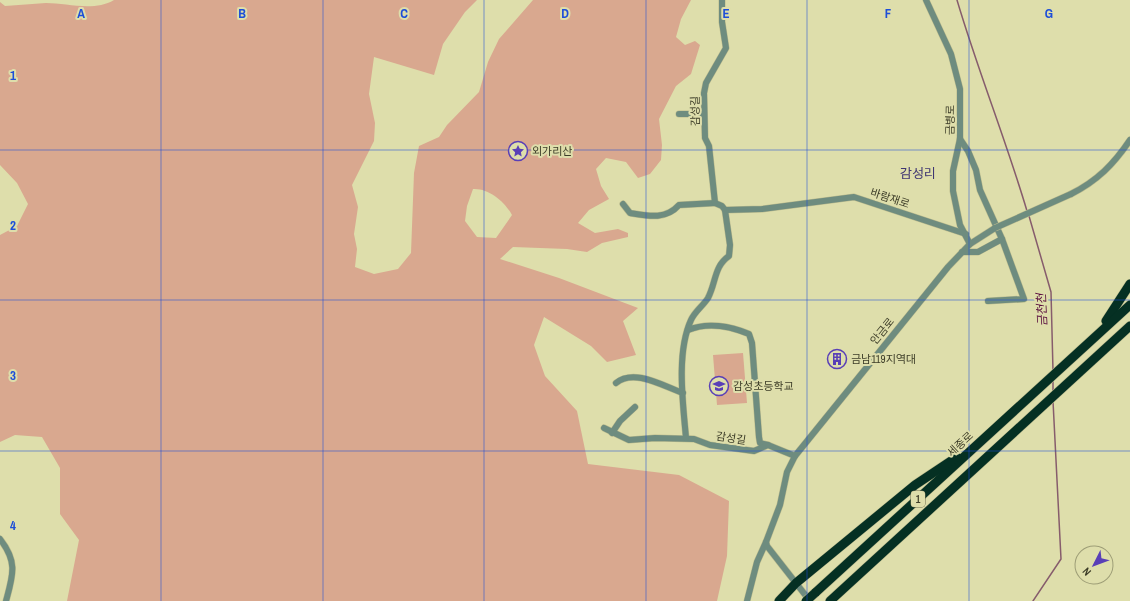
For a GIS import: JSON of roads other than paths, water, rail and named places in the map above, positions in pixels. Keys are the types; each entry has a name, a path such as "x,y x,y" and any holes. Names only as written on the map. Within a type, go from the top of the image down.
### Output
{"highway":[{"name":"1","path":"1093,337 1112,313 1130,284"},
{"name":"세종로","path":"806,601 813,597 1093,337 1130,305"},
{"name":"1","path":"830,601 1130,327"},
{"path":"779,601 796,583 915,485 982,440"}],"street":[{"name":"감성길","path":"715,203 710,146 705,138 704,93 706,83 726,48 722,22 722,0"},
{"name":"금병로","path":"926,0 951,54 960,89 960,139 953,171 953,191 960,225 970,244"},
{"path":"679,114 704,114"},
{"path":"960,139 970,158 980,190 1002,239 1024,299 988,301"},
{"name":"안금로","path":"747,601 757,562 780,505 787,472 795,456 948,267 970,244 995,228 1092,183 1112,165 1130,140"},
{"name":"바람재로","path":"725,210 805,204 854,197 966,234"},
{"path":"623,204 630,213 650,216 670,214 679,205 715,203 722,206 725,210 730,245 729,256 721,261 708,298 695,313 688,330 684,348 683,393 686,438"},
{"path":"962,252 978,252 1002,239"},
{"path":"688,330 702,326 722,326 738,329 749,334 752,343 760,443 795,456"},
{"path":"616,383 622,378 635,376 683,393"},
{"path":"612,433 620,421 635,407"},
{"name":"감성길","path":"604,428 629,440 694,438 710,446 754,451 768,445"},
{"path":"0,539 9,553 13,565 11,584 6,601"},
{"path":"766,542 767,546 796,583 813,597"}],"waterway":[{"name":"금천천","path":"957,0 1027,211"},
{"name":"금천천","path":"1029,216 1051,292 1053,371"},
{"name":"금천천","path":"1053,381 1053,391"},
{"name":"금천천","path":"1033,601 1061,559 1053,401"}],"place":[{"name":"외가리산","path":"518,151"},
{"name":"금남119지역대","path":"837,359"},
{"name":"감성초등학교","path":"719,386"}],"district":[{"name":"감성리","path":"918,173"}]}
